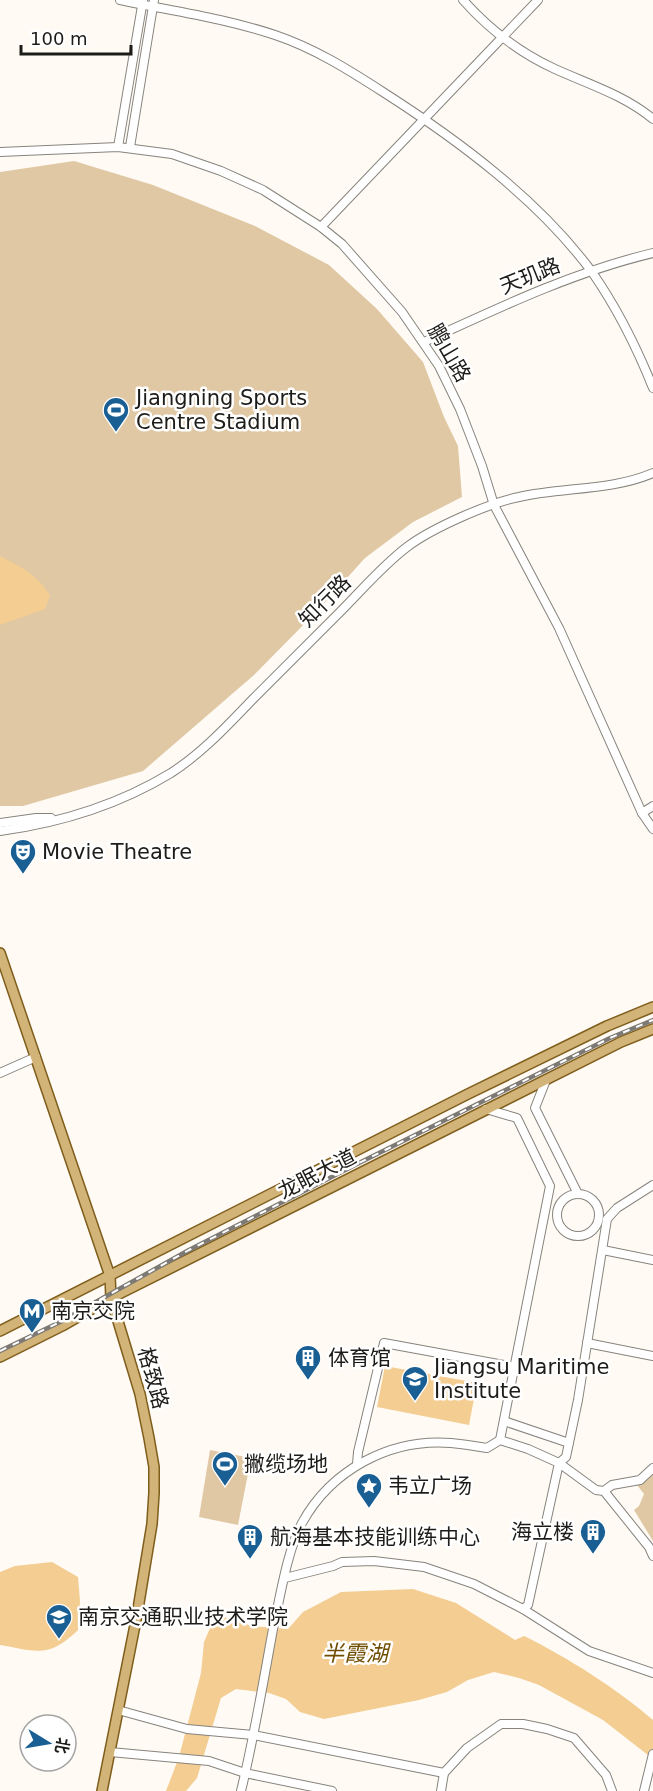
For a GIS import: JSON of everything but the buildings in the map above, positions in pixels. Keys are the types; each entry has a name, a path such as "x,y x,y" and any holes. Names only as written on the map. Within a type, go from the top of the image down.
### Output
{"main road":[{"name":"格致路","path":"0,952 110,1276 111,1298 140,1394 150,1438 154,1476 152,1524 102,1791"},
{"name":"龙眠大道","path":"0,1331 468,1094 653,1006"},
{"name":"龙眠大道","path":"0,1357 111,1298 486,1109 621,1042 653,1029"}],"street":[{"path":"120,0 154,3 276,35 315,51 426,119 480,161 549,222 591,272 640,354 653,388"},
{"path":"463,0 503,37 552,68 604,89 653,118"},
{"path":"321,227 538,0"},
{"path":"118,147 143,2"},
{"path":"130,147 154,3"},
{"name":"鹏山路","path":"0,152 130,147 172,154 221,171 263,190 321,227 342,244 370,273 402,312 439,366 460,409 494,504 559,628 642,813 653,829"},
{"name":"天玑路","path":"424,342 517,300 591,272 653,253"},
{"name":"知行路","path":"0,831 37,826 107,804 142,789 172,772 214,740 376,575 408,546 494,504 519,497 619,483 653,473"},
{"path":"642,813 653,806"},
{"name":"知行路","path":"0,823 36,818 55,819"},
{"path":"0,1073 36,1057"},
{"path":"546,1080 535,1108 578,1194"},
{"path":"241,1791 285,1578 302,1524 324,1492 357,1464 379,1453 411,1445 450,1443 487,1448 500,1440 550,1186 517,1118 486,1109"},
{"path":"523,1609 528,1605 559,1463 566,1457 607,1219 617,1208 653,1185"},
{"path":"578,1194 590,1198 598,1209 598,1216 597,1222 589,1233 577,1236 563,1231 557,1218 557,1211 565,1199 578,1194"},
{"path":"545,1209 557,1211"},
{"path":"598,1216 607,1219"},
{"path":"603,1250 653,1260"},
{"path":"357,1464 384,1343 515,1366"},
{"path":"587,1343 653,1356"},
{"path":"504,1421 569,1443"},
{"path":"500,1440 559,1463 596,1490 604,1491 612,1485 639,1480 653,1468"},
{"path":"604,1491 649,1547 653,1556"},
{"path":"285,1578 342,1562 374,1561 424,1568 474,1584 523,1609 589,1652 653,1673"},
{"path":"118,1710 187,1729 253,1735 444,1773"},
{"path":"441,1791 444,1773 467,1748 501,1724 522,1724 573,1738 601,1768 612,1791"},
{"path":"110,1752 209,1761 245,1773 332,1791"},
{"path":"644,1791 653,1754"}],"shaded area":[{"path":"74,161 153,185 255,226 329,265 377,309 423,362 458,446 462,497 413,522 365,558 254,675 143,771 23,806 0,806 0,172"},
{"name":"撇缆场地","path":"210,1450 251,1458 238,1525 199,1517"},
{"path":"653,1473 653,1541 634,1510 639,1506 644,1494 637,1485"}],"water":[{"path":"0,556 29,572 46,589 50,596 45,609 0,625"},
{"path":"385,1366 477,1383 469,1425 377,1407"},
{"path":"52,1562 78,1577 80,1601 78,1630 58,1645 42,1651 0,1645 0,1572 15,1566"},
{"name":"半霞湖","path":"413,1589 456,1603 515,1640 524,1636 608,1685 653,1720 653,1759 603,1720 539,1685 494,1672 468,1680 447,1692 419,1700 324,1719 300,1712 286,1699 269,1693 236,1689 221,1698 197,1778 186,1791 166,1791 179,1757 201,1673 204,1642 211,1626 224,1617 252,1626 288,1629 303,1612 341,1592"}],"railway":[{"path":"0,1351 60,1322 189,1250 355,1165 610,1038 653,1020"}],"place":[{"name":"Jiangning Sports Centre Stadium","path":"116,433"},
{"name":"Movie Theatre","path":"23,875"},
{"name":"南京交院","path":"32,1334"},
{"name":"体育馆","path":"308,1381"},
{"name":"Jiangsu Maritime Institute","path":"415,1402"},
{"name":"撇缆场地","path":"225,1487"},
{"name":"韦立广场","path":"369,1509"},
{"name":"海立楼","path":"593,1555"},
{"name":"航海基本技能训练中心","path":"250,1560"},
{"name":"南京交通职业技术学院","path":"59,1640"}]}
